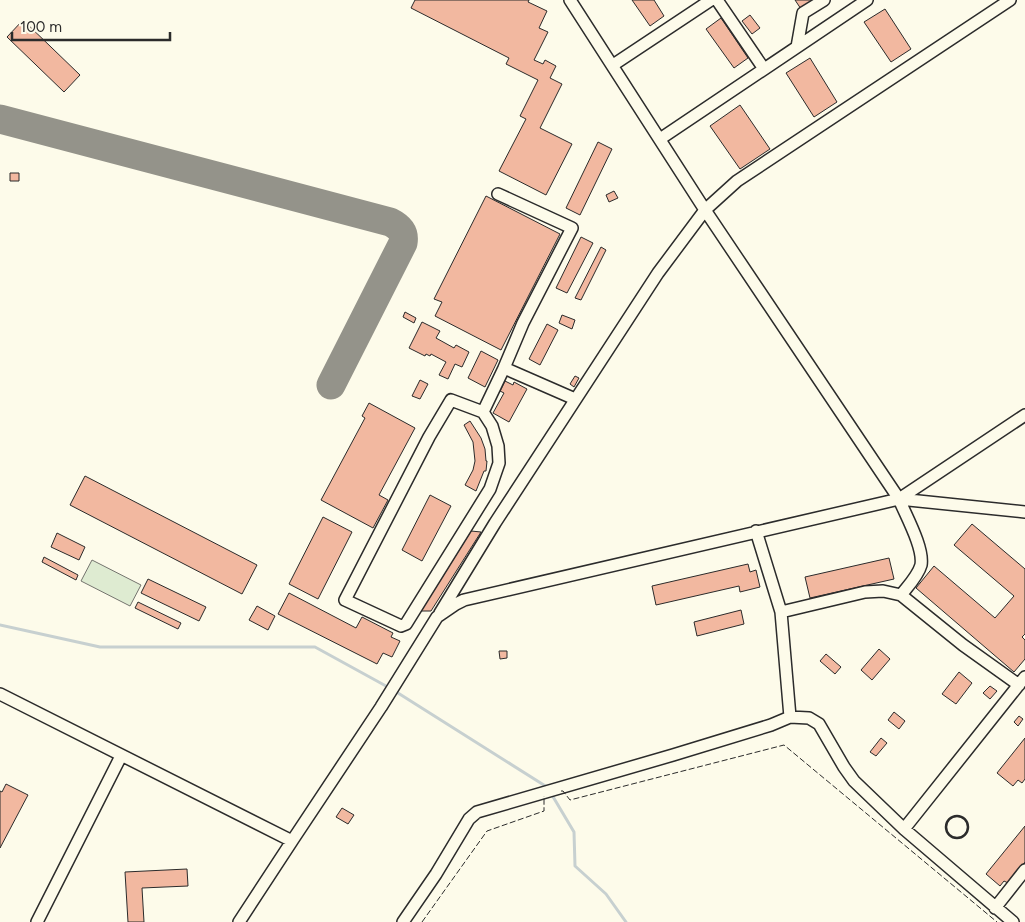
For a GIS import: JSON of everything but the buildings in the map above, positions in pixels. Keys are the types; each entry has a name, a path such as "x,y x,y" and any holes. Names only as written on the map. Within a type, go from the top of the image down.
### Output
{"lane":[{"path":"570,0 705,210 899,499 918,546 921,561 917,574 901,595"},
{"path":"613,65 711,0"},
{"path":"717,0 764,69"},
{"path":"796,47 803,13 824,0"},
{"path":"851,0 865,1"},
{"path":"239,922 381,706 575,399 658,273 705,210 737,181 1010,0"},
{"path":"660,139 865,1"},
{"path":"482,412 504,368 523,323 572,228 498,194"},
{"path":"504,368 575,399"},
{"path":"451,400 482,412 492,426 499,463 490,488 481,505 406,624 401,626 345,600 420,454 451,400"},
{"path":"899,499 1025,415"},
{"path":"437,617 464,600 899,499 1025,512"},
{"path":"481,505 500,516"},
{"path":"756,531 781,612 790,717"},
{"path":"781,612 865,592 883,591 901,595 963,645 1022,681 904,829"},
{"path":"0,694 292,841"},
{"path":"403,922 436,874 469,820 477,812 771,725 790,717 809,718 819,724 854,781 904,829 1013,922"},
{"path":"36,922 120,756"},
{"path":"995,908 1025,870"}],"green space":[{"path":"92,560 141,585 130,606 81,581"}],"waterway":[{"path":"0,625 100,647 315,647 386,686"},
{"path":"398,693 547,787"},
{"path":"552,795 574,832 575,866 606,894 626,922"}],"taxiway":[{"path":"0,119 390,222 397,226 401,230 403,243 331,385"}],"fence":[{"path":"561,791 570,800 784,745 997,922"},
{"path":"422,922 487,831 544,811 544,796"}],"wall":[{"path":"953,816 961,816 968,823 968,827 968,831 961,838 953,838 946,831 946,823 953,816"}]}
